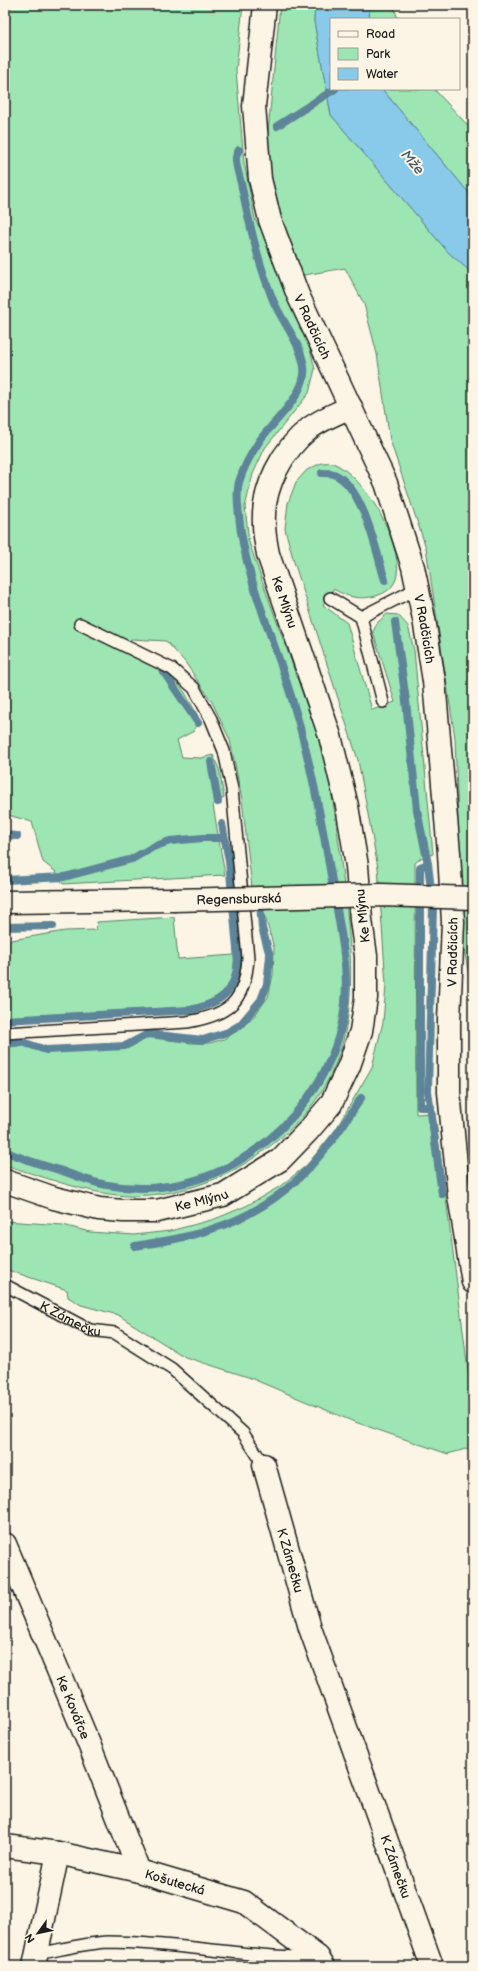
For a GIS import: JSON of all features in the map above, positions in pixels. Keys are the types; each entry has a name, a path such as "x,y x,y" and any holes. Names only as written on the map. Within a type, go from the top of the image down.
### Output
{"street":[{"name":"V Radčicích","path":"265,5 254,106 260,179 270,220 282,256 301,301 386,483 413,567 434,681 450,853 453,930 449,1021 449,1092 459,1196 473,1282"},
{"name":"Ke Mlýnu","path":"5,1181 54,1198 99,1209 123,1211 157,1211 223,1195 280,1160 331,1104 349,1066 361,1031 366,998 366,956 361,920 357,866 347,806 330,736 268,554 264,522 266,496 270,481 282,459 294,443 310,428 350,407"},
{"name":"Regensburská","path":"5,902 381,895 473,898"},
{"name":"K Zámečku","path":"264,1465 310,1628 428,1964"},
{"name":"Ke Kovářce","path":"5,1544 86,1737 139,1871"},
{"name":"Košutecká","path":"5,1845 58,1853 139,1871 244,1902 321,1962"},
{"path":"35,1960 58,1853"}],"lane":[{"path":"360,617 418,588"},
{"path":"330,598 360,617 383,702"},
{"path":"5,1033 187,1022 210,1018 228,1008 233,1003 242,992 247,973 248,958 232,789 224,750 210,719 194,688 172,668 80,624"},
{"name":"K Zámečku","path":"5,1285 90,1330 115,1333 172,1368 243,1433 264,1465"},
{"path":"35,1960 106,1942 173,1945 321,1962"}],"green space":[{"path":"5,5 243,5 236,70 244,162 255,219 259,227 280,5 315,5 314,21 331,115 448,252 473,274 473,983 470,981 462,938 455,738 426,548 390,440 377,354 364,304 345,268 281,279 310,349 315,369 309,393 265,448 253,474 245,507 249,542 320,743 330,787 343,877 350,955 350,992 346,1027 337,1061 321,1093 297,1122 265,1150 225,1175 196,1186 166,1193 132,1196 95,1192 5,1165 5,1046 20,1044 43,1052 126,1048 149,1037 191,1043 210,1043 224,1039 239,1030 255,1015 268,997 273,975 274,948 266,920 252,888 242,800 230,740 212,702 185,662 166,641 131,639 133,656 167,671 184,691 198,716 194,731 177,740 182,757 201,758 213,755 219,769 224,797 213,805 225,875 63,884 56,872 43,862 32,822 5,814"},
{"path":"370,5 393,5 398,18 369,18"},
{"path":"383,90 435,90 473,131 473,198"},
{"path":"321,463 333,463 345,470 357,481 369,495 379,512 394,545 397,561 397,575 395,582 386,592 373,597 359,598 348,596 333,589 323,605 347,623 372,710 395,702 373,632 377,623 387,614 398,615 408,626 414,650 433,854 421,858 415,863 416,1114 435,1113 473,1408 473,1447 448,1454 352,1421 248,1377 185,1357 118,1315 81,1305 68,1297 67,1290 5,1269 5,1221 63,1225 90,1232 134,1235 170,1231 215,1219 246,1206 279,1187 307,1165 336,1129 372,1067 383,1022 386,985 378,868 358,760 294,562 285,529 288,503 296,482 307,470"},
{"path":"174,917 178,959 234,955 234,966 229,984 217,997 188,1007 5,1017 5,941 65,931 96,930 97,922"}],"water":[{"name":"Mže","path":"315,5 370,5 369,18 330,18 330,90 383,90 473,198 473,274 448,252 331,115 314,21"}],"waterway":[{"path":"277,126 333,90"},
{"path":"5,1151 26,1160 90,1181 125,1187 162,1187 180,1184 216,1173 248,1155 279,1130 294,1115 318,1083 328,1065 341,1027 346,991 346,972 318,804 293,702 251,577 239,516 238,490 243,472 260,440 296,396 304,377 304,367 299,350 273,300 258,257 237,166 236,156 239,150"},
{"path":"322,473 334,474 344,481 353,492 367,521 385,580"},
{"path":"395,622 406,701 417,810 428,864 433,907 428,1091 442,1194"},
{"path":"159,665 198,723"},
{"path":"211,762 218,802"},
{"path":"5,1020 191,1010 219,1000 230,988 234,980 238,960 229,861 222,824"},
{"path":"5,835 17,836"},
{"path":"5,880 64,877 132,859 153,847 170,841 224,838"},
{"path":"428,864 420,867 420,1107 431,1107"},
{"path":"5,1044 22,1042 46,1050 125,1046 148,1034 203,1040 228,1032 240,1025 261,1000 267,984 270,956 262,928 260,904"},
{"path":"5,927 53,926"},
{"path":"135,1246 172,1240 200,1233 235,1221 258,1209 279,1195 298,1179 315,1161 347,1120 361,1098"}]}
